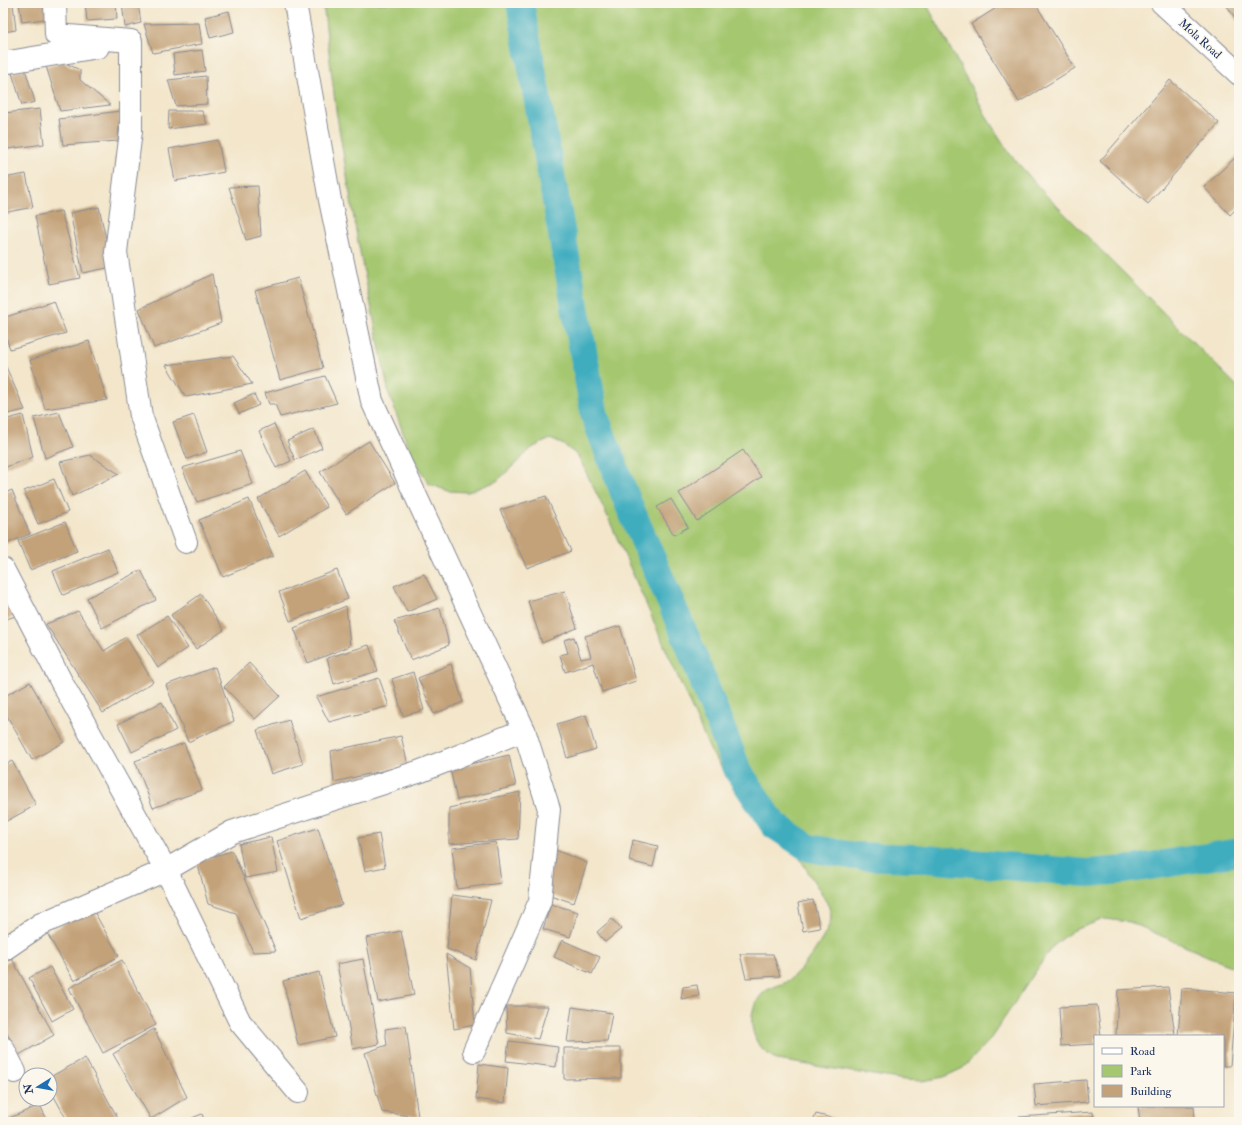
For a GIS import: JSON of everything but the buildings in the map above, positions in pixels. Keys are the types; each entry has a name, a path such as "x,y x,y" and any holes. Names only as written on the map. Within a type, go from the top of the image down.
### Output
{"street":[{"path":"54,3 56,35 130,41"},
{"path":"295,3 330,200 372,401 524,730 549,809 540,901 474,1051"},
{"name":"Mola Road","path":"1162,3 1239,74"},
{"path":"3,63 130,41"},
{"path":"130,41 131,131 116,252 141,416 186,542"},
{"path":"3,570 62,683 166,870 240,1022 298,1092"},
{"path":"3,950 41,924 166,870 232,832 421,771 524,730"},
{"path":"3,1048 15,1072"}],"green space":[{"path":"323,3 926,3 989,121 1010,154 1044,193 1239,388 1239,970 1130,922 1104,919 1072,931 1052,947 989,1041 963,1068 944,1077 922,1081 905,1080 777,1060 760,1047 753,1032 752,1025 753,1009 756,1002 767,990 784,983 795,975 812,954 823,938 831,920 828,905 794,849 725,773 710,750 607,515 578,456 564,445 550,439 532,448 497,481 468,492 448,491 429,484 410,452 389,394 357,237 336,110"}],"waterway":[{"path":"520,3 595,417 628,503 690,647 738,771 774,825 809,848 854,856 915,858 1087,873 1125,870 1239,852"}]}
